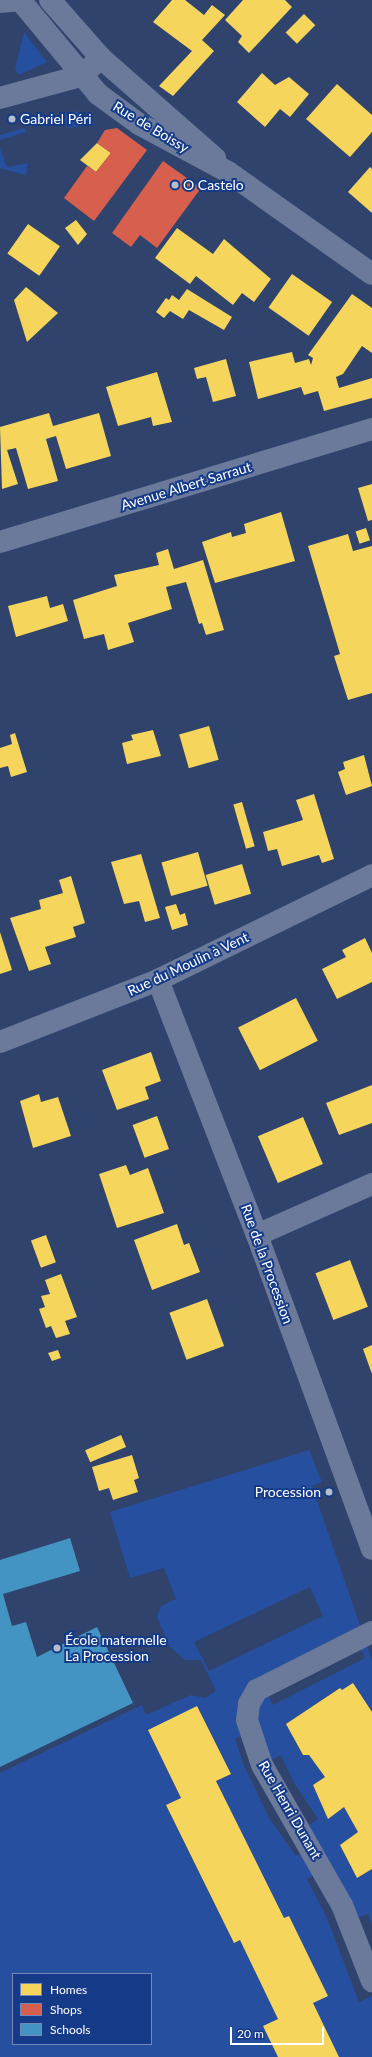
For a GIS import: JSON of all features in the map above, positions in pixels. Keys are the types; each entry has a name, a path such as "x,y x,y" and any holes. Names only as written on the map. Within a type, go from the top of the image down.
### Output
{"street":[{"name":"Rue de Boissy","path":"20,0 81,76 98,94 139,124 228,172 372,274"},
{"path":"0,2 20,0"},
{"name":"Rue de Boissy","path":"50,0 101,58 194,136 228,172"},
{"path":"0,98 81,76 101,58"},
{"name":"Avenue Albert Sarraut","path":"0,542 372,429"},
{"name":"Rue du Moulin à Vent","path":"0,1042 158,980 372,875"},
{"name":"Rue de la Procession","path":"158,980 257,1235 365,1505 372,1549"},
{"path":"257,1235 372,1184"},
{"name":"Rue Henri Dunant","path":"372,1632 257,1690 249,1704 247,1720 262,1765 332,1884 372,1981"}],"shaded area":[{"path":"24,32 47,62 19,75 15,69"},
{"path":"76,111 96,125 68,128 65,120 44,127 42,122"},
{"path":"24,128 26,132 0,140 0,135"},
{"path":"0,148 7,167 28,163 26,175 0,168"},
{"path":"309,1450 322,1482 312,1486 372,1660 372,1712 352,1684 342,1690 339,1688 286,1724 302,1755 309,1755 325,1777 313,1785 328,1818 344,1807 358,1832 340,1845 357,1878 372,1869 372,1924 368,1914 348,1922 324,1870 307,1879 327,1918 359,2002 372,1996 372,2057 0,2057 0,1773 142,1705 146,1715 191,1695 205,1698 216,1691 201,1660 185,1660 170,1647 157,1617 161,1606 176,1599 164,1568 130,1578 110,1512","holes":["310,1587 323,1616 209,1671 194,1642","356,1640 365,1658 273,1705 264,1687","197,1706 231,1774 216,1781 284,1918 289,1916 328,1996 240,1940 234,1943 166,1806 181,1798 148,1730","253,1732 262,1765 281,1755 294,1783 318,1819 301,1831 311,1849 296,1856 269,1818 243,1763 235,1738"]}],"building: Homes":[{"path":"172,0 185,0 204,15 212,5 225,15 202,40 214,51 173,96 159,86 192,51 153,22"},
{"path":"243,0 285,0 292,7 249,53 238,42 242,36 225,20"},
{"path":"304,14 315,25 297,44 286,32"},
{"path":"262,73 275,85 289,77 309,94 290,117 280,109 265,127 237,102"},
{"path":"337,84 372,115 372,132 350,157 306,119"},
{"path":"97,143 111,153 96,172 80,160"},
{"path":"370,167 372,169 372,213 348,192"},
{"path":"76,220 87,234 78,245 65,228"},
{"path":"28,224 60,246 39,276 7,253"},
{"path":"177,228 213,254 224,239 271,279 254,302 242,293 233,305 196,276 190,284 155,258"},
{"path":"292,274 332,302 309,336 268,308"},
{"path":"26,287 58,313 27,342 14,300"},
{"path":"187,289 232,317 224,330 189,310 183,319 170,311 164,318 156,312 166,298 169,300 172,295 179,300"},
{"path":"352,294 372,308 372,353 362,346 343,374 336,377 339,388 372,378 372,398 324,411 318,391 304,395 301,387 258,399 249,362 292,352 295,363 309,359 311,365 313,358 308,355"},
{"path":"226,359 236,396 213,402 206,377 197,379 194,368"},
{"path":"157,372 172,422 153,426 151,417 118,426 106,387"},
{"path":"49,413 53,426 99,413 111,456 66,469 56,436 46,439 58,481 28,489 16,448 7,450 18,484 2,489 0,427"},
{"path":"372,484 372,520 368,521 358,488"},
{"path":"281,512 295,561 215,583 202,542 231,532 232,537 246,533 244,524"},
{"path":"366,528 370,540 360,544 356,531"},
{"path":"348,534 353,551 372,546 372,693 348,700 334,656 340,654 308,546"},
{"path":"168,549 174,569 203,560 224,630 206,635 202,623 199,624 186,582 166,587 172,609 128,623 134,642 108,650 104,634 84,639 73,600 117,586 114,575 159,565 156,553"},
{"path":"47,596 50,608 63,604 68,621 16,637 8,606"},
{"path":"209,726 219,760 189,768 179,735"},
{"path":"153,730 161,756 127,764 122,743 133,740 131,735"},
{"path":"15,733 27,772 11,777 8,766 0,768 0,748 12,744 10,735"},
{"path":"364,755 372,786 346,795 338,772 345,769 343,762"},
{"path":"314,794 334,859 322,863 319,855 282,866 277,849 268,851 263,832 303,820 296,800"},
{"path":"242,802 255,846 246,849 233,804"},
{"path":"198,852 208,886 171,896 161,862"},
{"path":"141,854 160,918 145,922 139,901 124,904 111,862"},
{"path":"242,864 251,894 215,905 206,875"},
{"path":"71,876 85,923 73,927 76,937 45,947 51,964 29,971 10,918 41,909 39,900 63,893 59,880"},
{"path":"176,904 180,915 185,913 188,925 172,930 165,907"},
{"path":"0,932 12,970 0,974"},
{"path":"365,938 372,953 372,982 337,999 322,969 346,957 342,950"},
{"path":"296,998 318,1041 260,1070 238,1028"},
{"path":"151,1052 161,1081 145,1087 149,1099 117,1110 102,1070"},
{"path":"372,1085 372,1123 339,1135 326,1103"},
{"path":"39,1094 41,1102 58,1097 71,1136 33,1148 20,1101"},
{"path":"157,1116 169,1149 145,1158 133,1125"},
{"path":"303,1117 323,1164 278,1183 258,1136"},
{"path":"126,1165 130,1175 148,1168 164,1213 117,1228 99,1174"},
{"path":"177,1224 184,1245 189,1243 200,1272 152,1290 134,1240"},
{"path":"46,1235 56,1262 41,1268 31,1240"},
{"path":"350,1260 368,1307 333,1320 315,1273"},
{"path":"61,1274 77,1317 65,1321 70,1334 56,1338 51,1326 46,1328 39,1309 45,1307 41,1296 50,1294 45,1280"},
{"path":"207,1299 224,1346 187,1360 169,1313"},
{"path":"372,1345 372,1374 363,1349"},
{"path":"58,1350 61,1358 52,1361 48,1353"},
{"path":"121,1435 126,1447 90,1462 85,1450"},
{"path":"132,1455 139,1478 134,1480 138,1492 113,1500 109,1488 99,1491 92,1467"},
{"path":"353,1683 372,1712 372,1869 357,1878 340,1845 358,1832 344,1807 328,1819 313,1785 325,1777 309,1755 303,1755 286,1724 340,1688 342,1690"},
{"path":"197,1706 231,1774 216,1781 284,1918 289,1916 328,1996 313,2003 339,2057 278,2057 263,2026 278,2019 240,1940 234,1943 166,1805 181,1798 148,1730"}],"building: Shops":[{"path":"117,128 147,150 94,221 64,198 87,166 96,172 111,153 97,143 105,130"},
{"path":"163,161 201,188 157,248 140,235 131,247 112,233"}],"building: Schools":[{"path":"70,1538 80,1571 3,1594 12,1626 26,1622 37,1657 97,1627 133,1703 0,1767 0,1560"}],"place":[{"name":"Gabriel Péri","path":"12,119"},
{"name":"O Castelo","path":"175,185"},
{"name":"Procession","path":"329,1492"},
{"name":"École maternelle La Procession","path":"57,1648"}]}
